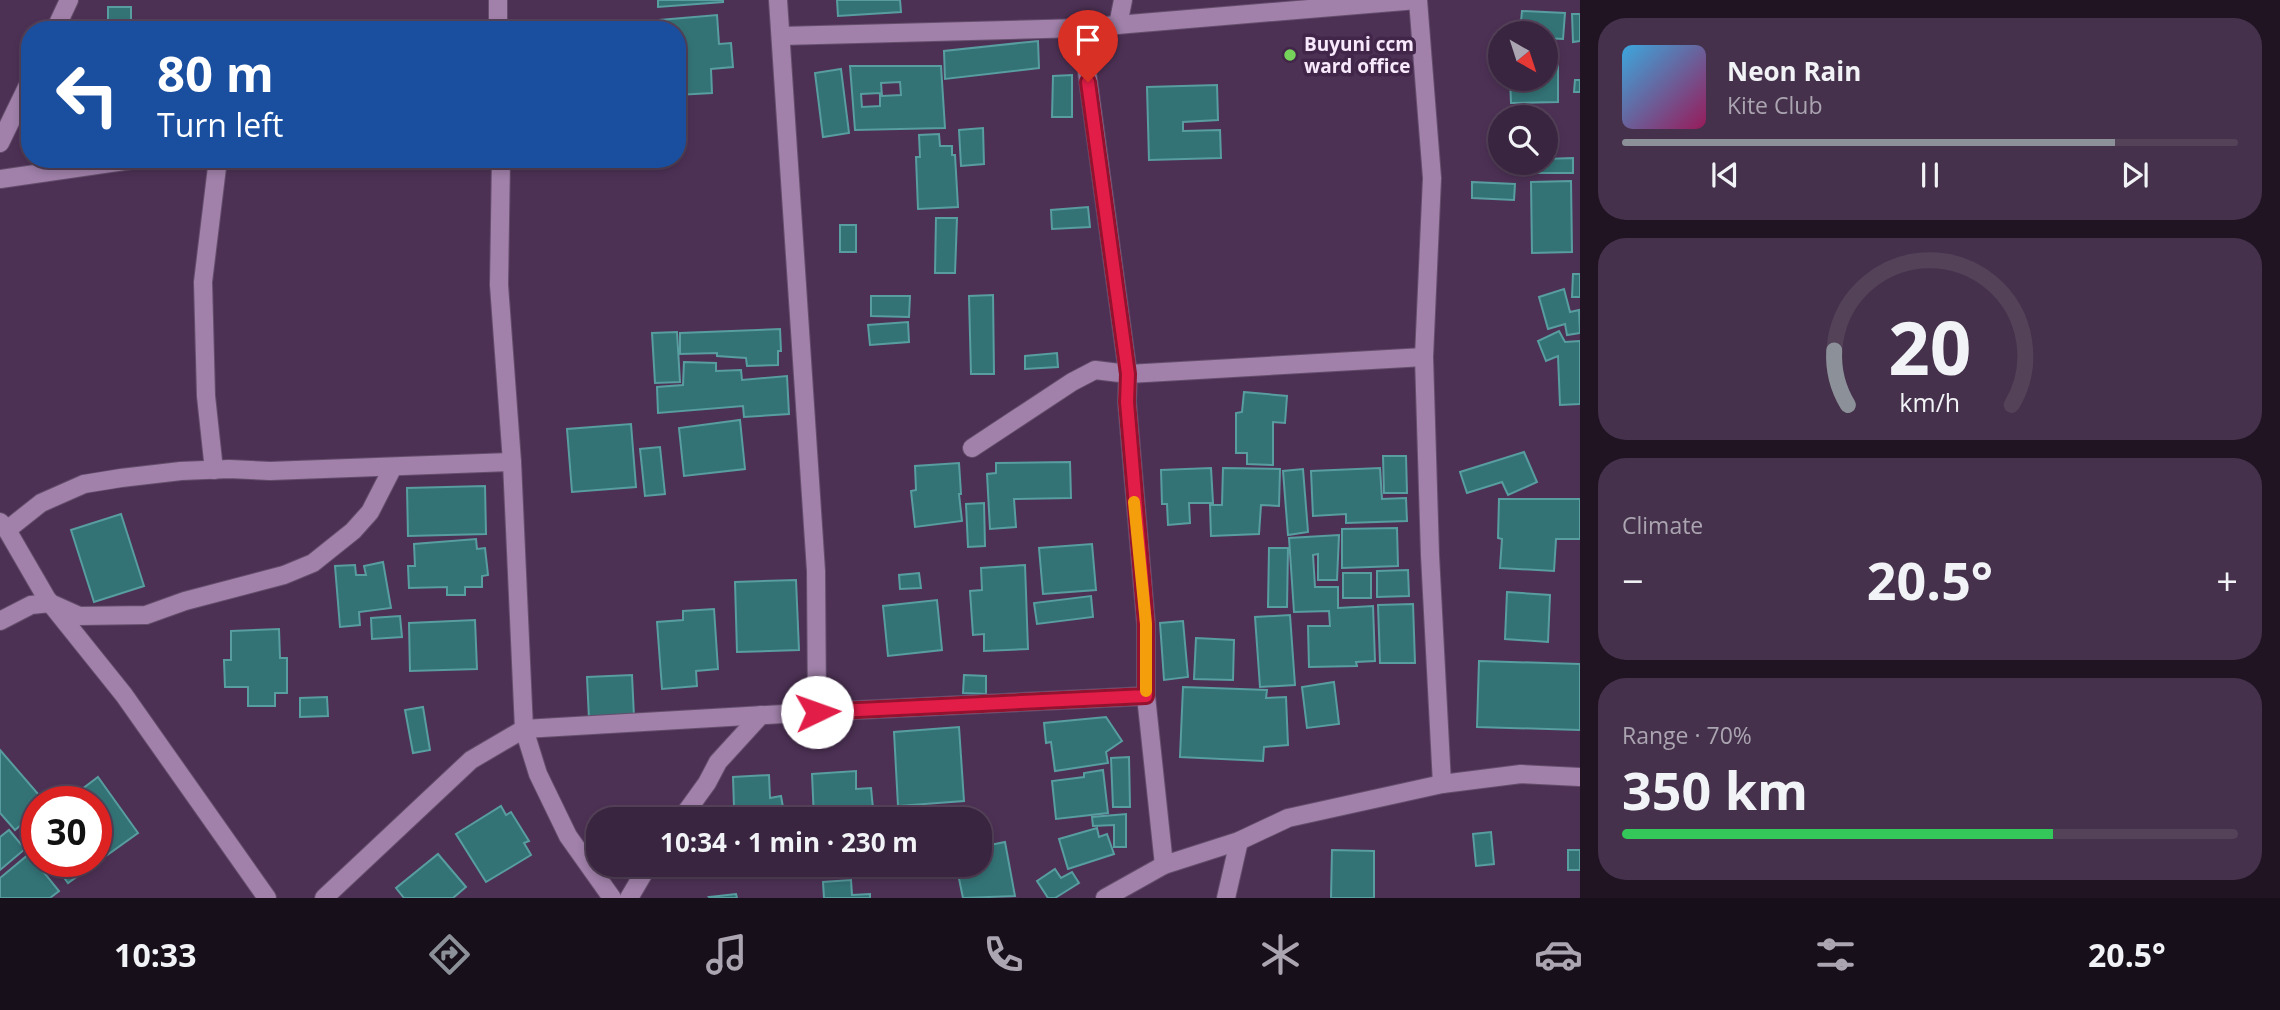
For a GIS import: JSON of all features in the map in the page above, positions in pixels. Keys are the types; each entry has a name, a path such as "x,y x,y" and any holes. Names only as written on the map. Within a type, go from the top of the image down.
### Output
{"street":[{"path":"59,21 69,0"},
{"path":"498,0 498,21"},
{"path":"778,0 816,571 817,712"},
{"path":"1118,25 1123,0"},
{"path":"781,36 1081,29 1418,0 1432,178 1424,357 1430,555 1442,784"},
{"path":"1081,29 1128,374 1127,402 1146,624 1146,696 1164,864"},
{"path":"0,143 21,100"},
{"path":"0,179 76,168"},
{"path":"214,470 206,396 203,282 217,168"},
{"path":"501,168 499,285 512,462 524,729 538,774 568,836 612,898"},
{"path":"972,448 1072,382 1096,370 1128,374 1424,357"},
{"path":"268,898 124,695 50,603 4,526 41,503 83,484 181,471 270,471 512,462"},
{"path":"0,621 31,605 50,603 79,616 146,615 185,601 284,575 313,563 353,531 370,512 393,467"},
{"path":"324,898 471,760 524,729 1146,696"},
{"path":"690,807 718,762 761,715"},
{"path":"1105,898 1164,864 1239,841 1288,818 1442,784 1521,775 1580,777"},
{"path":"1226,898 1239,841"},
{"path":"629,898 641,877"}],"building":[{"path":"658,0 723,0 723,2 658,7"},
{"path":"837,0 900,0 901,12 838,16"},
{"path":"108,7 131,7 131,21 108,21"},
{"path":"1522,11 1565,13 1563,39 1558,39 1558,21 1521,21"},
{"path":"1572,14 1580,14 1580,41 1573,42"},
{"path":"717,15 719,44 731,43 733,67 711,69 712,93 686,94 686,21 660,20"},
{"path":"1038,41 1039,68 945,79 944,51"},
{"path":"850,66 941,66 945,128 855,130","holes":["900,82 901,95 882,96 881,83","880,93 880,106 862,107 861,94"]},
{"path":"841,69 849,133 823,137 815,73"},
{"path":"1072,75 1072,117 1052,117 1053,76"},
{"path":"1575,80 1580,80 1580,92 1574,92"},
{"path":"1217,85 1218,120 1183,122 1183,131 1220,130 1221,158 1149,160 1147,87"},
{"path":"1510,91 1558,91 1558,102 1511,103"},
{"path":"983,128 984,164 961,166 959,130"},
{"path":"939,134 940,146 952,146 952,155 955,155 958,207 918,209 916,157 920,157 919,135"},
{"path":"1573,158 1573,173 1558,173 1558,159"},
{"path":"1571,181 1572,252 1532,253 1531,182"},
{"path":"1472,182 1515,184 1514,200 1472,198"},
{"path":"1088,207 1090,227 1052,229 1051,210"},
{"path":"936,218 957,218 955,273 935,273"},
{"path":"840,225 856,225 856,252 840,252"},
{"path":"1573,274 1580,274 1580,297 1572,297"},
{"path":"1564,289 1570,312 1579,310 1580,333 1567,335 1565,324 1548,329 1539,297"},
{"path":"993,295 994,374 971,374 969,296"},
{"path":"871,296 910,296 909,317 871,316"},
{"path":"908,322 909,342 870,345 868,325"},
{"path":"780,329 781,351 778,351 778,365 747,366 746,358 717,356 717,353 680,354 680,333"},
{"path":"1559,331 1565,342 1580,341 1580,404 1560,405 1558,356 1546,361 1538,341"},
{"path":"677,332 680,382 655,383 652,333"},
{"path":"1057,353 1058,367 1025,369 1025,356"},
{"path":"684,362 716,363 716,371 741,370 742,380 787,376 789,414 744,417 743,406 658,413 657,387 683,385"},
{"path":"1244,392 1287,396 1285,423 1273,422 1273,465 1247,464 1247,453 1236,453 1236,413 1242,412"},
{"path":"740,420 745,469 684,476 679,428"},
{"path":"631,424 636,487 572,492 567,429"},
{"path":"660,447 665,494 645,496 640,449"},
{"path":"1524,452 1537,482 1508,495 1502,482 1467,493 1460,472"},
{"path":"1383,456 1406,456 1407,493 1384,493"},
{"path":"1070,462 1071,498 1014,499 1016,527 990,529 987,474 996,473 996,463"},
{"path":"959,463 962,521 915,527 911,491 916,490 915,466"},
{"path":"1211,468 1213,503 1189,503 1190,523 1168,525 1167,504 1162,504 1161,470"},
{"path":"1223,468 1280,469 1279,506 1261,505 1259,534 1211,536 1210,505 1222,505"},
{"path":"1380,468 1382,499 1406,498 1407,521 1346,523 1346,514 1313,516 1311,471"},
{"path":"1303,469 1308,532 1288,535 1283,471"},
{"path":"485,486 486,534 408,536 407,488"},
{"path":"1499,499 1580,499 1580,539 1556,539 1554,571 1500,568 1502,539 1498,538"},
{"path":"984,503 985,546 968,547 966,504"},
{"path":"121,514 144,586 94,602 71,530"},
{"path":"1397,528 1398,566 1342,568 1342,529"},
{"path":"1339,535 1337,580 1318,580 1318,554 1313,555 1315,587 1338,587 1338,608 1373,606 1375,661 1356,662 1357,666 1309,667 1308,626 1330,626 1329,611 1294,612 1289,538"},
{"path":"476,539 477,549 485,548 488,575 482,576 482,587 465,587 465,595 447,595 447,587 409,588 408,566 415,566 414,544"},
{"path":"1092,544 1096,590 1043,594 1039,548"},
{"path":"1269,548 1288,548 1287,607 1268,607"},
{"path":"383,562 391,608 359,612 360,625 340,627 335,566 355,565 356,575 366,575 364,566"},
{"path":"1025,565 1028,649 984,651 984,634 973,635 970,591 982,590 981,568"},
{"path":"1408,570 1409,596 1377,597 1377,571"},
{"path":"919,573 921,588 900,589 899,575"},
{"path":"1343,573 1371,573 1371,598 1343,598"},
{"path":"796,580 799,650 737,652 735,582"},
{"path":"1507,592 1550,595 1548,642 1505,639"},
{"path":"1091,596 1093,617 1037,624 1034,603"},
{"path":"937,600 942,650 888,656 883,606"},
{"path":"1413,604 1415,663 1380,663 1378,605"},
{"path":"714,609 718,669 696,671 697,686 662,689 657,622 683,620 683,611"},
{"path":"1290,615 1295,685 1260,687 1255,617"},
{"path":"400,616 402,637 372,639 371,618"},
{"path":"475,620 477,669 410,671 409,623"},
{"path":"1183,621 1188,677 1164,680 1160,623"},
{"path":"279,629 280,658 287,658 287,693 275,693 275,706 248,706 248,687 225,687 224,660 231,660 231,631"},
{"path":"1196,638 1234,640 1233,680 1194,679"},
{"path":"1479,661 1580,664 1580,730 1477,727"},
{"path":"632,675 634,717 589,719 587,677"},
{"path":"964,675 986,676 986,694 963,693"},
{"path":"1334,682 1339,724 1307,728 1302,687"},
{"path":"1183,687 1267,690 1266,698 1286,697 1288,745 1264,747 1263,761 1180,757"},
{"path":"327,697 328,716 300,717 300,698"},
{"path":"423,707 430,750 413,753 405,710"},
{"path":"1106,717 1122,741 1106,752 1108,763 1055,771 1051,742 1046,743 1044,723"},
{"path":"959,727 964,801 898,806 894,732"},
{"path":"0,750 31,786 21,786 21,825 15,830 0,813"},
{"path":"1129,757 1130,807 1113,807 1111,758"},
{"path":"1103,770 1108,813 1056,819 1052,781 1084,777 1084,773"},
{"path":"856,771 856,789 871,788 873,807 813,807 812,774"},
{"path":"769,775 770,798 781,796 783,807 734,807 733,777"},
{"path":"98,777 104,786 86,786"},
{"path":"112,797 138,833 112,852"},
{"path":"501,806 506,815 511,812 529,841 524,843 531,855 486,882 456,834"},
{"path":"1126,814 1126,847 1114,847 1114,825 1093,826 1092,817"},
{"path":"1097,828 1099,837 1107,834 1114,854 1068,869 1059,839"},
{"path":"9,830 21,844 21,852 0,870 0,837"},
{"path":"1491,832 1494,864 1476,866 1473,834"},
{"path":"1005,842 1015,896 963,898 959,877 992,877 992,845"},
{"path":"1332,850 1374,851 1374,898 1331,898"},
{"path":"1568,850 1580,850 1580,870 1568,870"},
{"path":"438,854 466,887 453,898 404,898 396,888"},
{"path":"21,861 21,877 48,877 59,891 50,898 0,898 0,878"},
{"path":"1055,869 1061,878 1072,872 1079,883 1055,898 1048,898 1037,881"},
{"path":"64,877 76,877 68,883"},
{"path":"851,880 852,895 870,894 870,898 824,898 823,882"},
{"path":"736,894 737,898 709,897"}],"slow traffic":[{"path":"1134,502 1146,624 1146,691"}],"place":[{"name":"Buyuni ccm ward office","path":"1290,55"}],"route":[{"path":"817,712 1146,696 1146,624 1127,402 1128,374 1088,82"}]}
